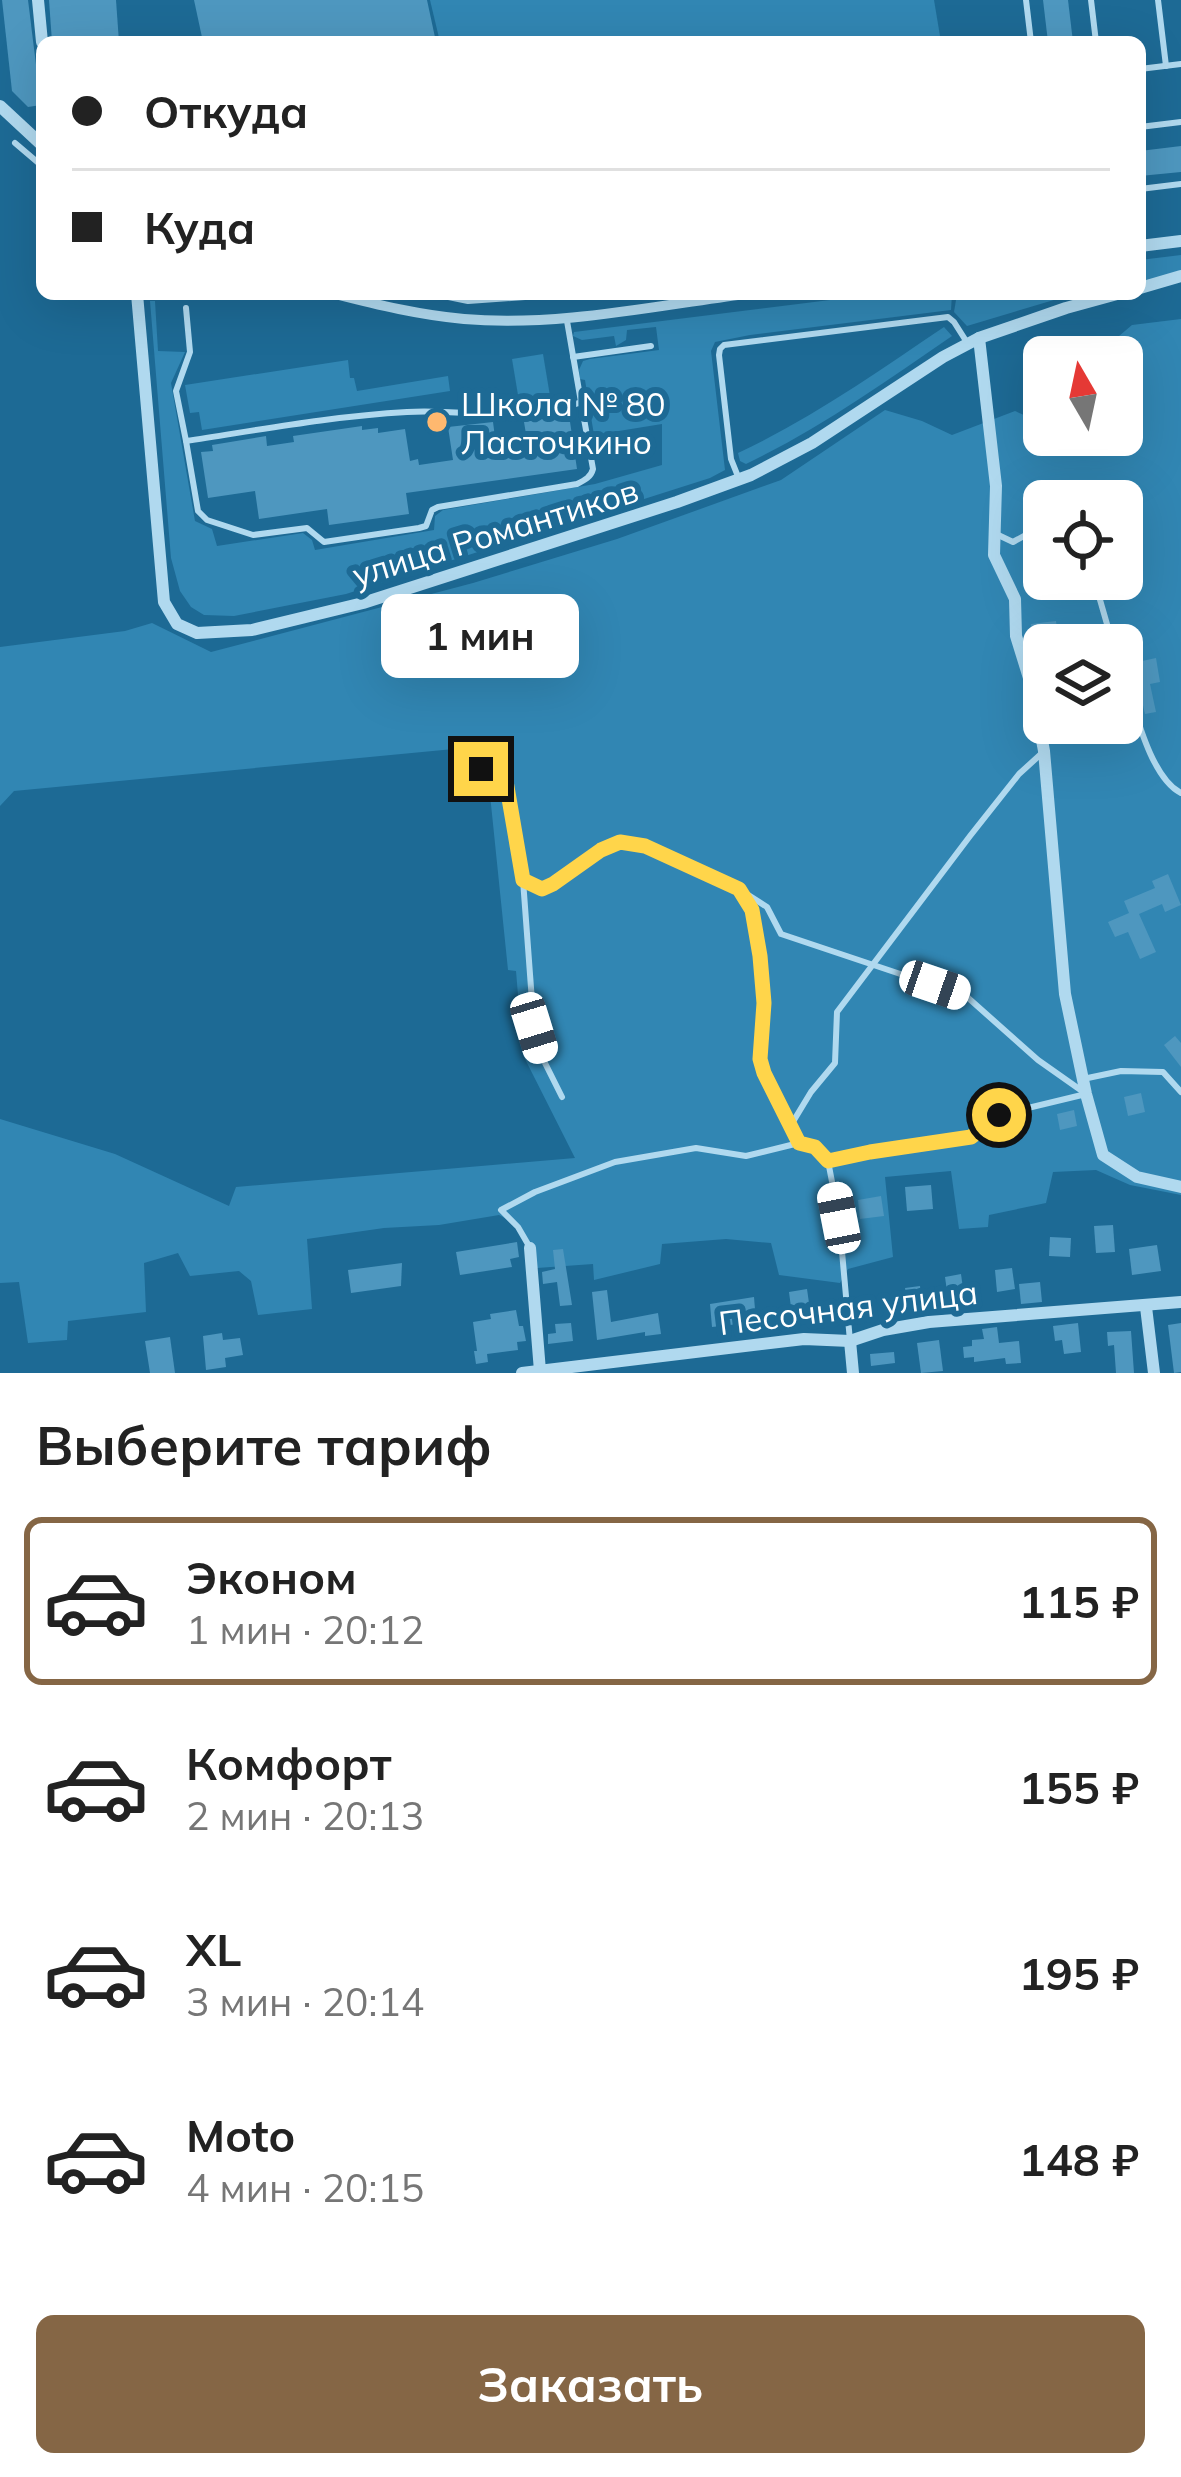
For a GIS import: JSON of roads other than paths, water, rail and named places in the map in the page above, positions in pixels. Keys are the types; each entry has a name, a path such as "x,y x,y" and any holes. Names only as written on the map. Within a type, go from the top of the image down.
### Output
{"street":[{"path":"38,0 41,36"},
{"path":"0,106 36,140"},
{"path":"1146,245 1181,241"},
{"path":"1146,286 1181,276"},
{"name":"улица Романтиков","path":"138,300 164,602 177,624 196,633 252,630 362,603 739,479 812,443 973,341 1091,300"},
{"path":"360,300 467,319 567,317 699,300"},
{"path":"973,341 996,486 994,555 1015,599 1016,636 1044,751 1065,994 1086,1094 1103,1155 1137,1177 1181,1187"},
{"path":"530,1248 540,1371"},
{"name":"Песочная улица","path":"522,1373 804,1339 850,1341 929,1322 1181,1303"},
{"path":"1146,1306 1154,1373"},
{"path":"850,1341 853,1373"}],"lane":[{"path":"1026,0 1030,36"},
{"path":"1091,0 1095,36"},
{"path":"1158,0 1166,66"},
{"path":"1146,68 1181,64"},
{"path":"1146,126 1181,122"},
{"path":"15,143 36,161"},
{"path":"1146,188 1181,184"},
{"path":"186,308 190,352 176,391 198,511 207,520 253,535 307,528 324,542 418,528 426,526 438,507 586,479 593,469 567,317"},
{"path":"739,479 731,460 718,355 724,345 948,317 973,341"},
{"path":"573,356 651,346"},
{"path":"186,441 406,412 509,417 581,402"},
{"path":"994,533 1013,542 1023,537"},
{"path":"1143,730 1169,787 1181,793"},
{"path":"791,1125 835,1063 837,1012 1007,789 1044,751"},
{"path":"456,784 481,769 506,781 523,880 534,1028 562,1096"},
{"path":"523,880 542,889 620,842 645,846 767,907 781,934 966,996 1038,1060 1086,1094"},
{"path":"739,889 752,910 760,956 764,1003 760,1059 799,1143"},
{"path":"1083,1079 1121,1071 1163,1072 1181,1092"},
{"path":"828,1161 971,1137 999,1115 1086,1094"},
{"path":"530,1248 502,1210 535,1192 615,1162 696,1148 746,1156 799,1143 815,1147 828,1161 839,1218 850,1341"}],"place":[{"name":"Школа № 80 Ласточкино","path":"437,422"}]}
